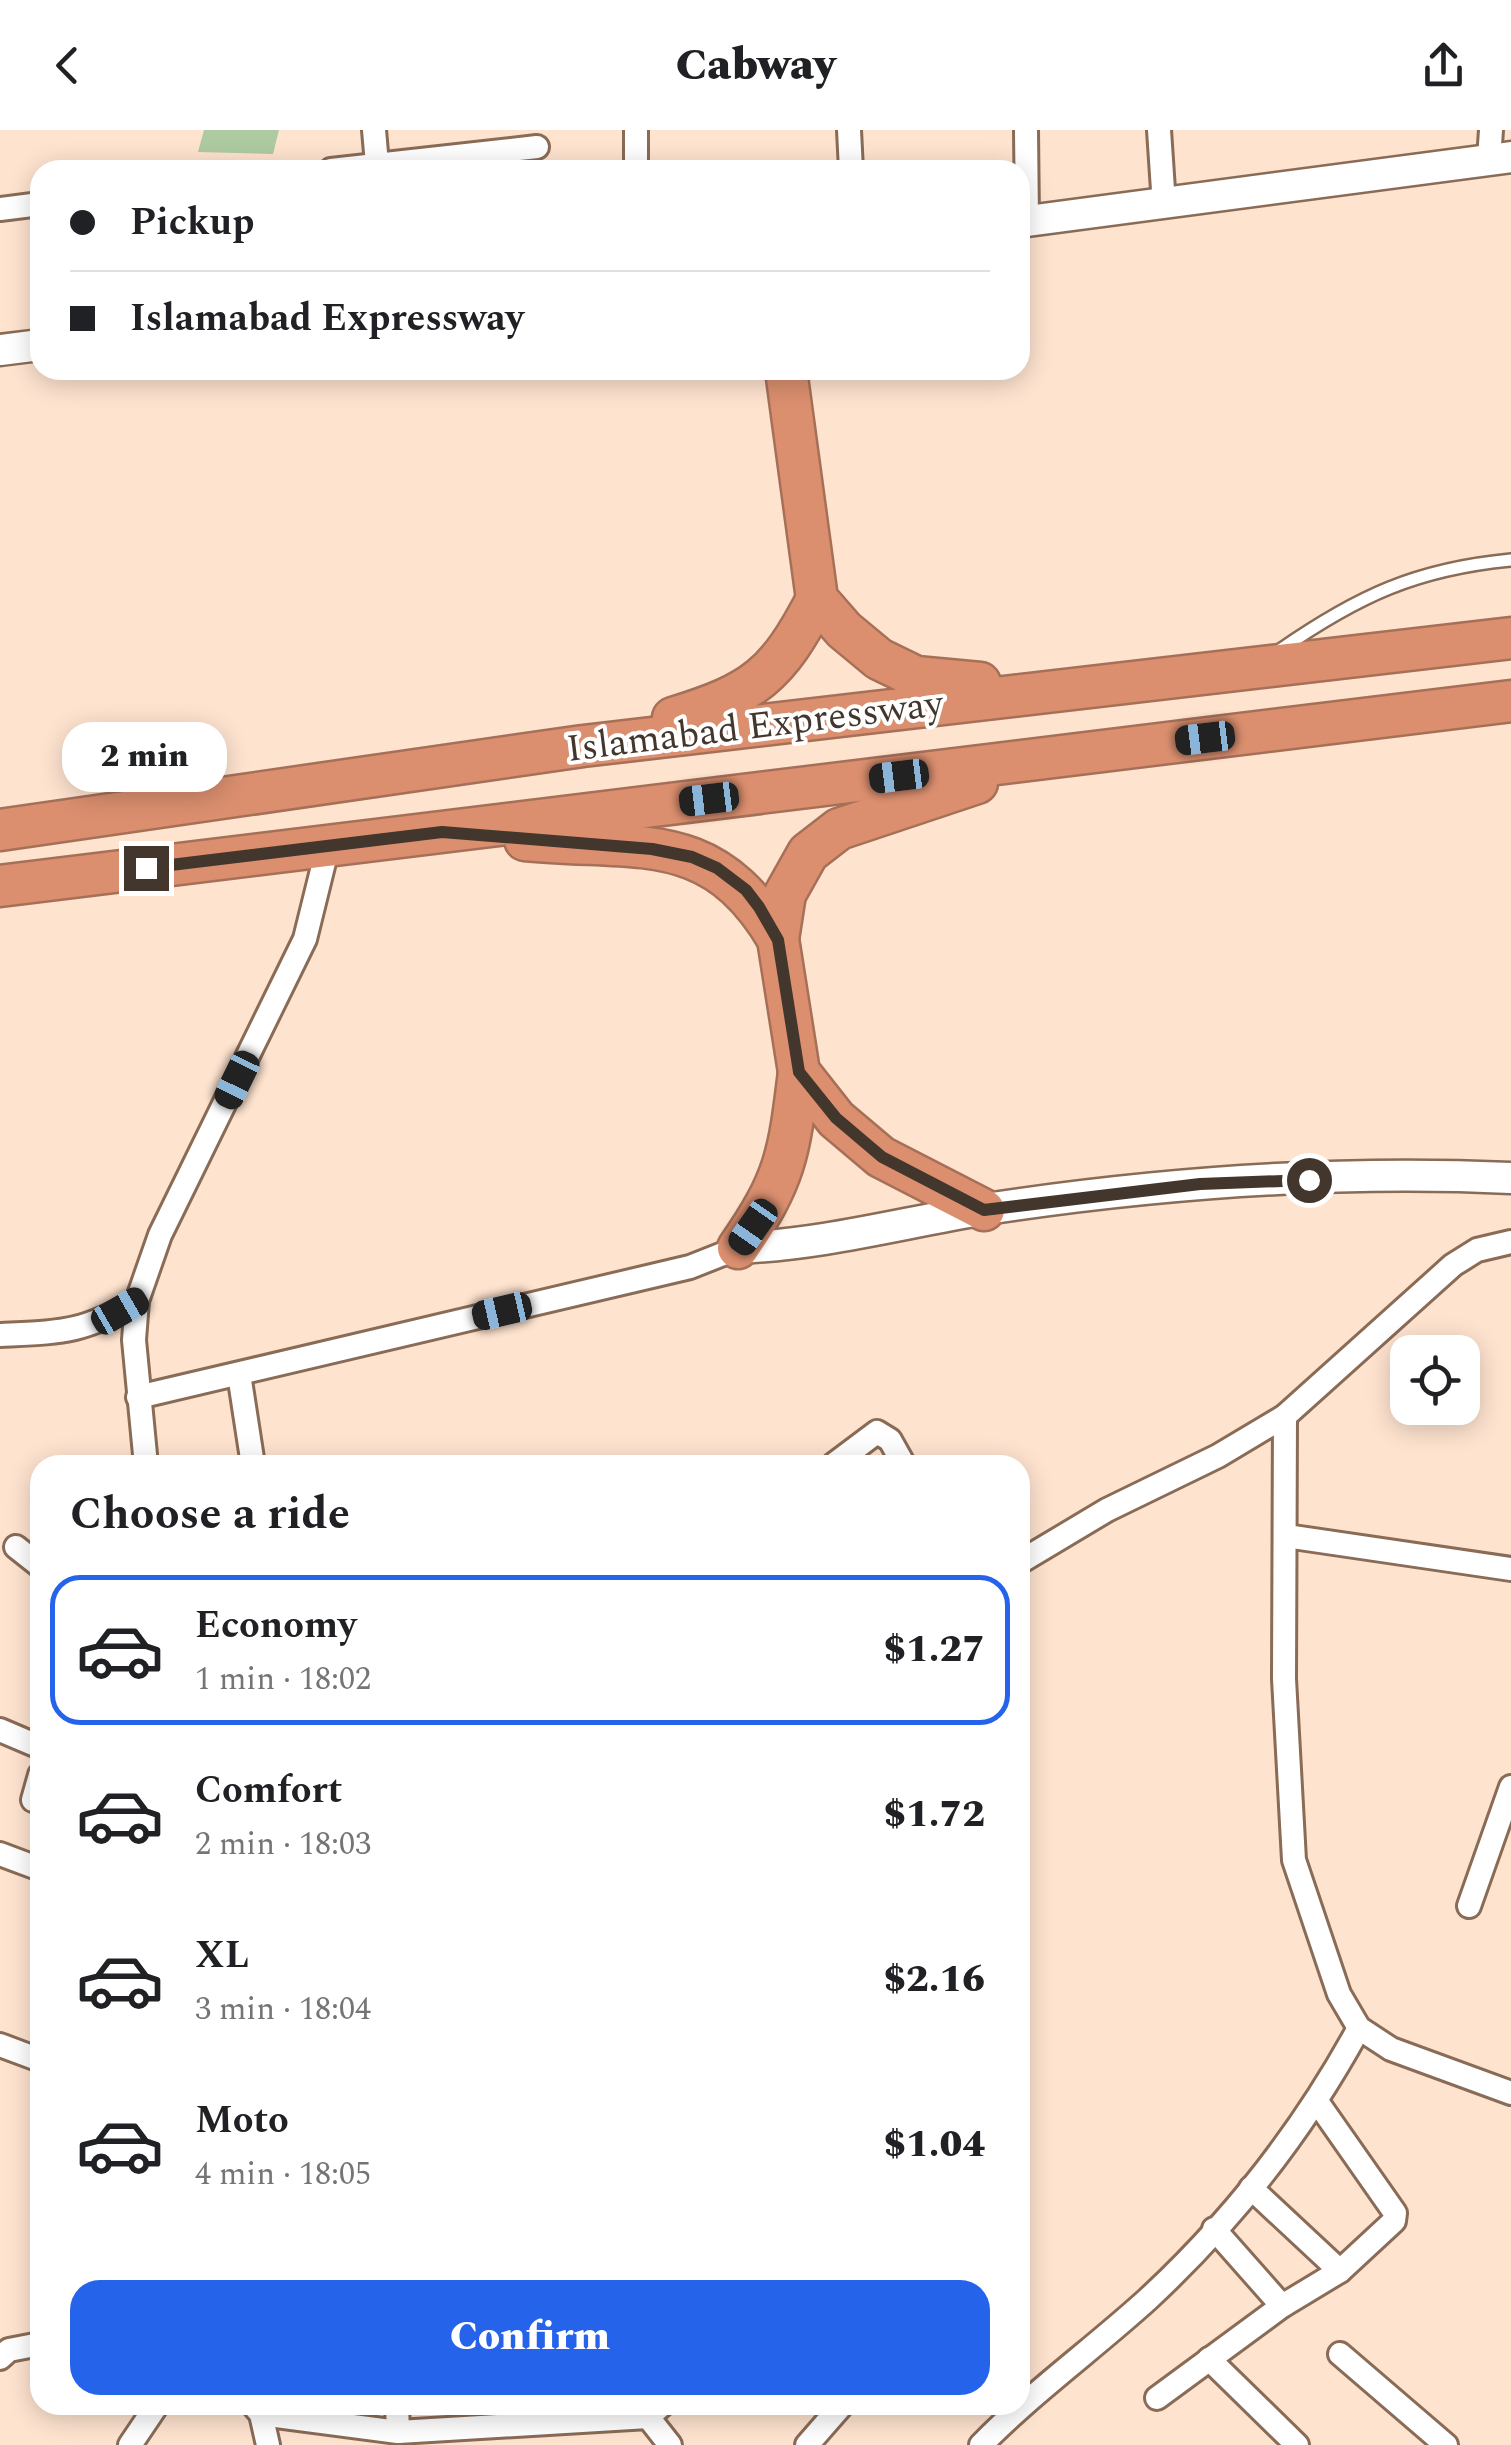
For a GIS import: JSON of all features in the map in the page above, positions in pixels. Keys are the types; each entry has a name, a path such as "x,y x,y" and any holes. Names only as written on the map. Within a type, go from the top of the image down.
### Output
{"highway":[{"path":"787,380 817,599 844,630 879,659 916,676 1064,690"},
{"path":"583,746 749,691 777,664 817,599"},
{"name":"Islamabad Expressway","path":"0,830 583,746 1511,638"},
{"name":"Islamabad Expressway","path":"0,886 1511,701"},
{"path":"738,1248 768,1206 789,1158 799,1072 778,940 794,872 808,852 839,829 1052,757"},
{"path":"442,832 652,849 692,857 746,890 778,940"},
{"path":"799,1072 836,1118 882,1157 984,1210"}],"street":[{"path":"374,130 378,160"},
{"path":"636,130 636,160"},
{"path":"849,130 850,160"},
{"path":"1024,160 1026,130"},
{"path":"1159,130 1164,205"},
{"path":"415,160 537,147"},
{"path":"1030,221 1164,205 1497,149"},
{"path":"0,209 30,205"},
{"path":"0,350 30,346"},
{"path":"145,1455 134,1340 137,1301 160,1235 305,940 328,846"},
{"path":"138,1397 690,1266 738,1248 807,1245 984,1210 1200,1184 1453,1176 1511,1178"},
{"path":"1030,1556 1107,1510 1218,1456 1284,1416 1452,1265 1477,1250 1511,1242"},
{"path":"0,1335 68,1333 102,1321 137,1301"},
{"path":"239,1374 251,1455"},
{"path":"1284,1416 1284,1679 1294,1860 1338,1994 1359,2028 1390,2049 1511,2093"},
{"path":"846,1455 876,1432 890,1440 898,1455"},
{"path":"1286,1536 1511,1569"},
{"path":"16,1547 30,1558"},
{"path":"0,1730 30,1743"},
{"path":"1469,1906 1504,1830 1511,1787"},
{"path":"0,1854 30,1865"},
{"path":"1030,2397 1148,2298 1251,2188 1318,2103 1359,2028"},
{"path":"0,2045 30,2056"},
{"path":"1157,2398 1282,2306 1340,2271 1390,2228 1395,2213 1318,2103"},
{"path":"1251,2188 1340,2271"},
{"path":"1214,2229 1282,2306"},
{"path":"3,2351 30,2346"},
{"path":"1340,2354 1446,2445"},
{"path":"1209,2359 1297,2445"},
{"path":"130,2445 150,2415"},
{"path":"259,2415 268,2445"},
{"path":"289,2415 398,2432 478,2429 559,2415"},
{"path":"398,2415 398,2432"},
{"path":"478,2415 478,2429"},
{"path":"657,2415 670,2445"},
{"path":"807,2445 833,2415"},
{"path":"981,2445 1012,2415"}],"lane":[{"path":"1252,670 1333,613 1374,591 1421,574 1511,560"}],"green space":[{"path":"204,130 279,130 273,154 198,152"}],"route":[{"path":"146,868 442,832 652,849 692,857 717,868 746,890 759,907 778,940 799,1072 836,1118 882,1157 984,1210 1200,1184 1309,1180"}]}
